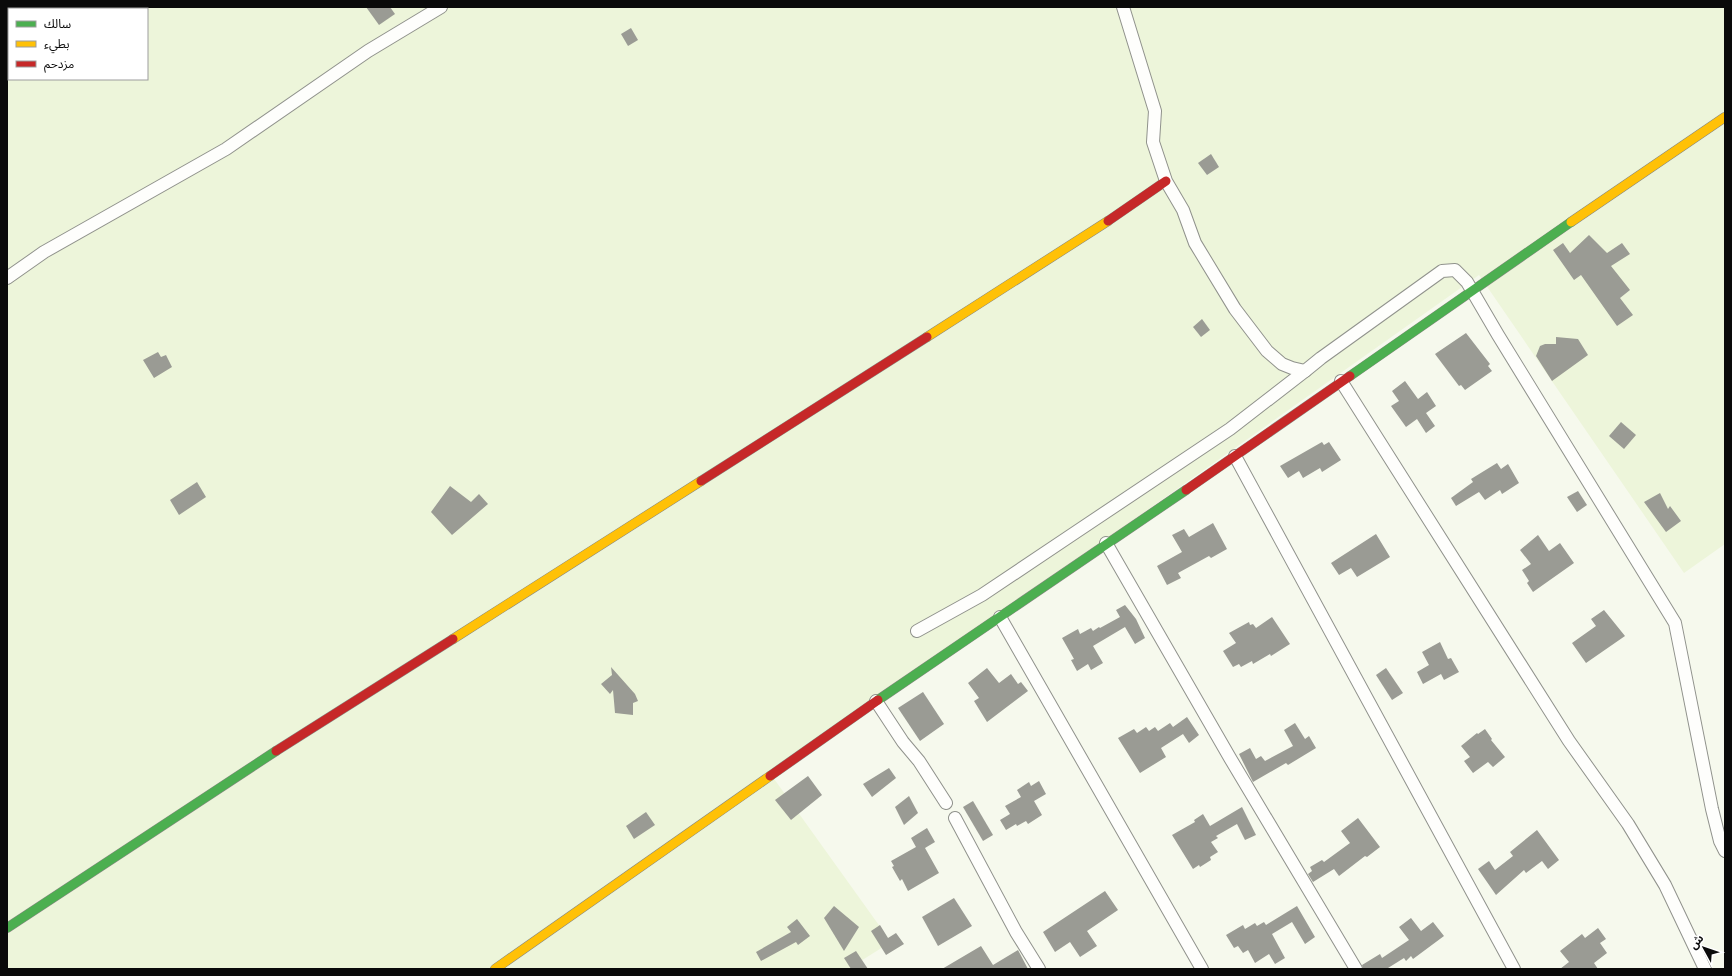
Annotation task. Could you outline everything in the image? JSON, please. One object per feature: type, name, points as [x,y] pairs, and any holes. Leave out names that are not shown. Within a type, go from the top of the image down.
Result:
[{"type":"street","points":[[7,278],[44,252],[226,148],[368,51],[441,7]]},
{"type":"street","points":[[1123,7],[1155,111],[1153,142],[1166,181],[1182,210],[1195,243],[1235,309],[1267,351],[1282,364],[1305,371]]},
{"type":"street","points":[[496,969],[876,701],[1235,456],[1471,291],[1725,117]]},
{"type":"street","points":[[7,928],[273,752],[1080,239],[1166,181]]},
{"type":"street","points":[[918,631],[982,595],[1088,525],[1230,429],[1305,371],[1442,271],[1454,270],[1467,282],[1471,291],[1675,622],[1712,809],[1720,841],[1725,851]]},
{"type":"street","points":[[1341,381],[1569,741],[1628,824],[1665,885],[1705,969]]},
{"type":"street","points":[[1235,456],[1514,969]]},
{"type":"street","points":[[1106,543],[1230,758],[1356,969]]},
{"type":"street","points":[[1000,617],[1202,969]]},
{"type":"street","points":[[876,701],[903,742],[919,760],[946,803]]},
{"type":"street","points":[[954,818],[1016,932],[1039,969]]},
{"type":"green space","points":[[7,7],[1725,7],[1725,544],[1684,573],[1479,275],[772,776],[891,942],[848,969],[7,969]]},
{"type":"building","points":[[366,7],[390,7],[395,14],[379,25]]},
{"type":"building","points":[[631,28],[638,40],[628,46],[621,34]]},
{"type":"building","points":[[1211,154],[1219,167],[1207,175],[1198,163]]},
{"type":"building","points":[[1589,235],[1607,253],[1622,243],[1630,254],[1611,266],[1630,290],[1620,298],[1633,315],[1617,326],[1581,275],[1574,280],[1553,250],[1563,243],[1570,253]]},
{"type":"building","points":[[1202,319],[1210,330],[1201,337],[1193,327]]},
{"type":"building","points":[[1466,333],[1490,364],[1488,366],[1492,371],[1465,390],[1461,385],[1459,386],[1435,354]]},
{"type":"building","points":[[1556,337],[1578,339],[1588,355],[1552,381],[1536,356],[1540,346],[1545,344],[1556,344]]},
{"type":"building","points":[[158,352],[161,357],[166,355],[172,367],[154,378],[143,360]]},
{"type":"building","points":[[1405,381],[1418,399],[1427,392],[1436,406],[1426,413],[1435,426],[1426,433],[1417,419],[1406,427],[1391,406],[1399,401],[1392,391]]},
{"type":"building","points":[[1621,422],[1636,435],[1624,449],[1609,436]]},
{"type":"building","points":[[1322,442],[1324,445],[1329,442],[1341,460],[1322,472],[1320,468],[1303,478],[1299,471],[1288,478],[1280,466]]},
{"type":"building","points":[[1497,463],[1501,469],[1508,464],[1519,483],[1502,494],[1500,490],[1485,500],[1479,492],[1456,506],[1451,498],[1473,482],[1471,479]]},
{"type":"building","points":[[197,482],[206,497],[179,515],[170,500]]},
{"type":"building","points":[[450,486],[471,502],[479,494],[488,504],[452,535],[431,512]]},
{"type":"building","points":[[1578,491],[1587,505],[1577,512],[1567,497]]},
{"type":"building","points":[[1660,493],[1668,509],[1670,506],[1681,521],[1666,532],[1644,502]]},
{"type":"building","points":[[1213,523],[1227,549],[1211,558],[1209,556],[1178,573],[1181,578],[1167,585],[1157,566],[1182,552],[1172,535],[1184,529],[1189,537]]},
{"type":"building","points":[[1376,534],[1390,557],[1357,577],[1351,568],[1339,575],[1331,563]]},
{"type":"building","points":[[1538,535],[1549,551],[1560,543],[1574,563],[1533,592],[1527,583],[1529,581],[1522,570],[1531,564],[1520,550]]},
{"type":"building","points":[[1125,605],[1136,619],[1145,638],[1135,644],[1125,627],[1093,646],[1103,663],[1091,670],[1088,664],[1077,671],[1071,660],[1074,659],[1062,638],[1078,629],[1080,634],[1091,628],[1093,631],[1099,627],[1100,628],[1120,617],[1116,610]]},
{"type":"building","points":[[1604,610],[1625,636],[1586,663],[1572,643],[1596,626],[1591,619]]},
{"type":"building","points":[[1272,617],[1290,644],[1271,656],[1270,654],[1253,664],[1252,661],[1241,667],[1239,664],[1233,667],[1223,651],[1236,643],[1229,633],[1249,622],[1250,625],[1253,624],[1256,628]]},
{"type":"building","points":[[1440,642],[1448,659],[1451,658],[1459,672],[1444,680],[1441,674],[1423,684],[1417,672],[1429,665],[1422,652]]},
{"type":"building","points":[[611,667],[635,694],[638,701],[633,703],[633,715],[615,713],[613,690],[610,694],[601,684],[612,675]]},
{"type":"building","points":[[987,668],[999,683],[1011,674],[1018,684],[1021,682],[1028,691],[987,722],[974,701],[979,698],[968,683]]},
{"type":"building","points":[[1386,668],[1403,693],[1392,700],[1376,675]]},
{"type":"building","points":[[923,692],[944,724],[920,741],[898,708]]},
{"type":"building","points":[[1187,717],[1199,735],[1189,743],[1183,734],[1161,748],[1166,757],[1140,773],[1118,738],[1134,729],[1137,733],[1146,727],[1149,731],[1155,727],[1158,731],[1170,723],[1173,727]]},
{"type":"building","points":[[1295,723],[1305,739],[1309,736],[1316,748],[1288,765],[1286,763],[1253,782],[1239,754],[1250,748],[1256,759],[1261,756],[1265,761],[1293,746],[1284,730]]},
{"type":"building","points":[[1485,729],[1492,739],[1491,740],[1505,757],[1493,767],[1488,762],[1473,773],[1464,761],[1470,757],[1461,746],[1477,733],[1478,734]]},
{"type":"building","points":[[889,768],[896,778],[872,797],[863,784]]},
{"type":"building","points":[[808,776],[822,795],[791,820],[775,800]]},
{"type":"building","points":[[1039,781],[1046,794],[1034,801],[1042,815],[1028,824],[1026,821],[1017,826],[1016,824],[1006,830],[1000,820],[1010,814],[1005,806],[1021,797],[1017,790],[1029,782],[1031,786]]},
{"type":"building","points":[[909,796],[918,813],[904,825],[895,807]]},
{"type":"building","points":[[973,801],[993,835],[983,841],[963,807]]},
{"type":"building","points":[[1242,807],[1256,835],[1245,840],[1237,824],[1216,836],[1218,838],[1211,842],[1218,852],[1210,857],[1211,860],[1200,867],[1199,865],[1193,869],[1172,835],[1195,822],[1194,820],[1203,814],[1210,826]]},
{"type":"building","points":[[646,812],[655,825],[634,839],[626,826]]},
{"type":"building","points":[[1358,818],[1380,847],[1367,857],[1365,856],[1339,876],[1334,869],[1313,882],[1308,874],[1312,871],[1310,867],[1322,860],[1324,862],[1350,843],[1341,831]]},
{"type":"building","points":[[927,828],[935,842],[925,848],[939,873],[908,891],[902,879],[900,881],[892,867],[894,866],[891,861],[916,847],[911,838]]},
{"type":"building","points":[[1537,830],[1559,860],[1548,869],[1542,861],[1526,873],[1524,870],[1496,895],[1478,869],[1489,861],[1495,870],[1513,856],[1510,852]]},
{"type":"building","points":[[1105,891],[1118,910],[1087,931],[1097,946],[1080,957],[1070,942],[1055,952],[1043,932]]},
{"type":"building","points":[[954,898],[972,926],[938,946],[922,917]]},
{"type":"building","points":[[834,906],[859,927],[844,951],[824,918]]},
{"type":"building","points":[[1297,906],[1315,937],[1305,944],[1292,922],[1272,934],[1285,958],[1275,964],[1269,954],[1255,963],[1248,950],[1243,953],[1238,946],[1234,948],[1226,935],[1243,925],[1245,929],[1255,923],[1257,926],[1264,922],[1266,925]]},
{"type":"building","points":[[1411,918],[1421,931],[1433,922],[1444,936],[1413,959],[1411,956],[1406,961],[1404,958],[1388,968],[1389,969],[1363,969],[1362,965],[1380,954],[1382,958],[1409,940],[1399,927]]},
{"type":"building","points":[[797,919],[810,936],[798,945],[796,942],[761,961],[756,952],[791,932],[787,927]]},
{"type":"building","points":[[880,925],[888,938],[896,933],[904,944],[886,955],[871,931]]},
{"type":"building","points":[[1598,928],[1606,939],[1600,943],[1607,953],[1594,963],[1598,969],[1560,969],[1569,962],[1560,951],[1582,934],[1585,938]]},
{"type":"building","points":[[981,946],[993,965],[1018,950],[1028,969],[942,969]]},
{"type":"building","points":[[856,951],[868,969],[851,969],[844,958]]},
{"type":"traffic: fast","points":[[1350,376],[1571,222]]},
{"type":"traffic: fast","points":[[878,700],[1186,490]]},
{"type":"traffic: fast","points":[[7,928],[276,751]]},
{"type":"traffic: slow","points":[[1571,222],[1725,117]]},
{"type":"traffic: slow","points":[[927,337],[1108,221]]},
{"type":"traffic: slow","points":[[453,639],[701,481]]},
{"type":"traffic: slow","points":[[495,969],[770,776]]},
{"type":"traffic: jam","points":[[1108,221],[1166,181]]},
{"type":"traffic: jam","points":[[701,481],[927,337]]},
{"type":"traffic: jam","points":[[1186,490],[1350,376]]},
{"type":"traffic: jam","points":[[276,751],[453,639]]},
{"type":"traffic: jam","points":[[770,776],[878,700]]}]
